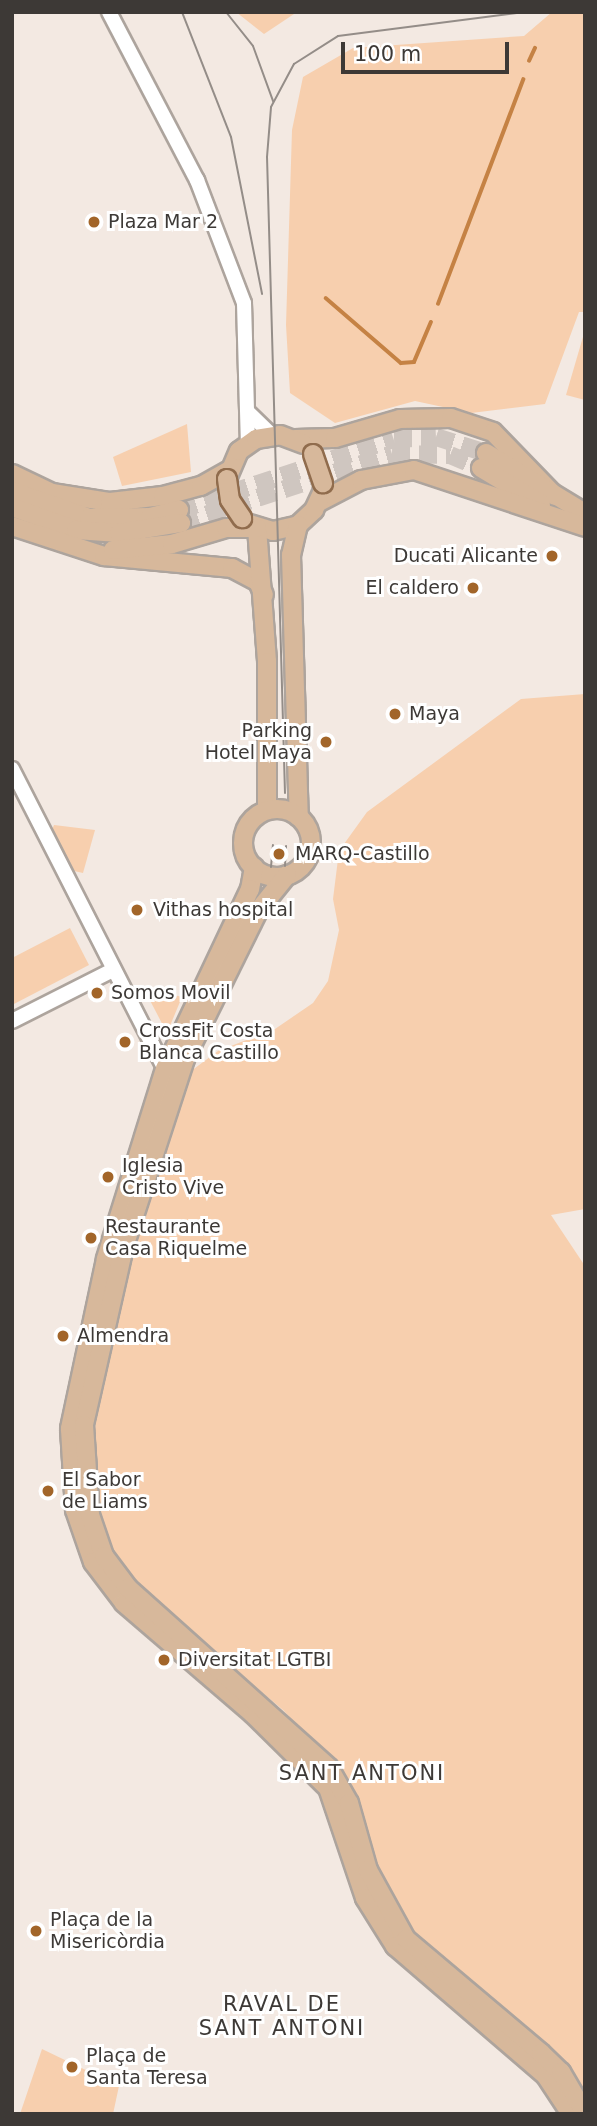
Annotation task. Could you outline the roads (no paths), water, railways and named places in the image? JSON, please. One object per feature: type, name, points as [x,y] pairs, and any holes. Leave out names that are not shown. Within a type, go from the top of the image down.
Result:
[{"type":"main road","points":[[267,810],[264,596],[250,523],[230,500],[228,475],[248,443],[272,435],[295,439],[335,438],[400,419],[451,418],[493,432],[581,521]]},
{"type":"main road","points":[[295,439],[313,454],[323,483],[318,502]]},
{"type":"main road","points":[[555,496],[483,460],[581,521]]},
{"type":"main road","points":[[581,521],[414,470],[361,480],[318,502],[298,525],[291,555],[299,817],[310,837],[309,853],[300,867],[287,875],[263,902],[185,1059],[124,1247],[84,1425],[86,1498],[92,1544],[128,1588],[329,1768],[349,1803],[377,1891],[406,1939],[541,2053],[572,2088],[585,2113]]},
{"type":"main road","points":[[12,474],[52,493],[110,502],[163,496],[228,475]]},
{"type":"main road","points":[[12,491],[89,518],[180,516],[119,533],[76,530],[12,507]]},
{"type":"main road","points":[[71,547],[144,549],[250,523],[282,530],[298,525]]},
{"type":"main road","points":[[12,526],[71,547],[147,563],[232,568],[258,582],[264,596]]},
{"type":"main road","points":[[287,875],[269,876],[254,867],[245,855],[244,834],[252,819],[267,810],[289,811],[299,817]]},
{"type":"main road","points":[[254,867],[250,889],[165,1069],[106,1259],[70,1429],[71,1487],[102,1577],[124,1603],[320,1776],[337,1808],[365,1898],[395,1947],[546,2076],[570,2114]]},
{"type":"street","points":[[109,12],[208,206],[244,303],[248,443]]},
{"type":"street","points":[[248,412],[272,435]]},
{"type":"street","points":[[12,769],[75,887],[83,913],[165,1069]]},
{"type":"street","points":[[12,1021],[113,970]]},
{"type":"waterway","points":[[529,61],[535,48]]},
{"type":"waterway","points":[[438,304],[523,80]]},
{"type":"waterway","points":[[326,298],[401,363],[414,362],[431,322]]},
{"type":"tunnel","points":[[179,510],[394,439],[436,437],[486,453]]},
{"type":"tunnel","points":[[181,523],[392,454],[450,455],[481,468]]},
{"type":"tram line","points":[[182,12],[231,137],[262,294]]},
{"type":"tram line","points":[[226,12],[253,46],[273,101]]},
{"type":"tram line","points":[[285,793],[267,157],[271,107],[294,64],[338,36],[526,12]]},
{"type":"tram line","points":[[271,867],[273,845]]},
{"type":"tram line","points":[[285,866],[286,846]]},
{"type":"place","name":"Plaza Mar 2","points":[[94,222]]},
{"type":"place","name":"Ducati Alicante","points":[[552,556]]},
{"type":"place","name":"El caldero","points":[[473,588]]},
{"type":"place","name":"Maya","points":[[395,714]]},
{"type":"place","name":"Parking Hotel Maya","points":[[326,742]]},
{"type":"place","name":"MARQ-Castillo","points":[[279,854]]},
{"type":"place","name":"Vithas hospital","points":[[137,910]]},
{"type":"place","name":"Somos Movil","points":[[97,993]]},
{"type":"place","name":"CrossFit Costa Blanca Castillo","points":[[125,1042]]},
{"type":"place","name":"Iglesia Cristo Vive","points":[[108,1177]]},
{"type":"place","name":"Restaurante Casa Riquelme","points":[[91,1238]]},
{"type":"place","name":"Almendra","points":[[63,1336]]},
{"type":"place","name":"El Sabor de Liams","points":[[48,1491]]},
{"type":"place","name":"Diversitat LGTBI","points":[[164,1660]]},
{"type":"place","name":"Plaça de la Misericòrdia","points":[[36,1931]]},
{"type":"place","name":"Plaça de Santa Teresa","points":[[72,2067]]},
{"type":"district","name":"SANT ANTONI","points":[[362,1773]]},
{"type":"district","name":"RAVAL DE SANT ANTONI","points":[[282,2016]]}]
